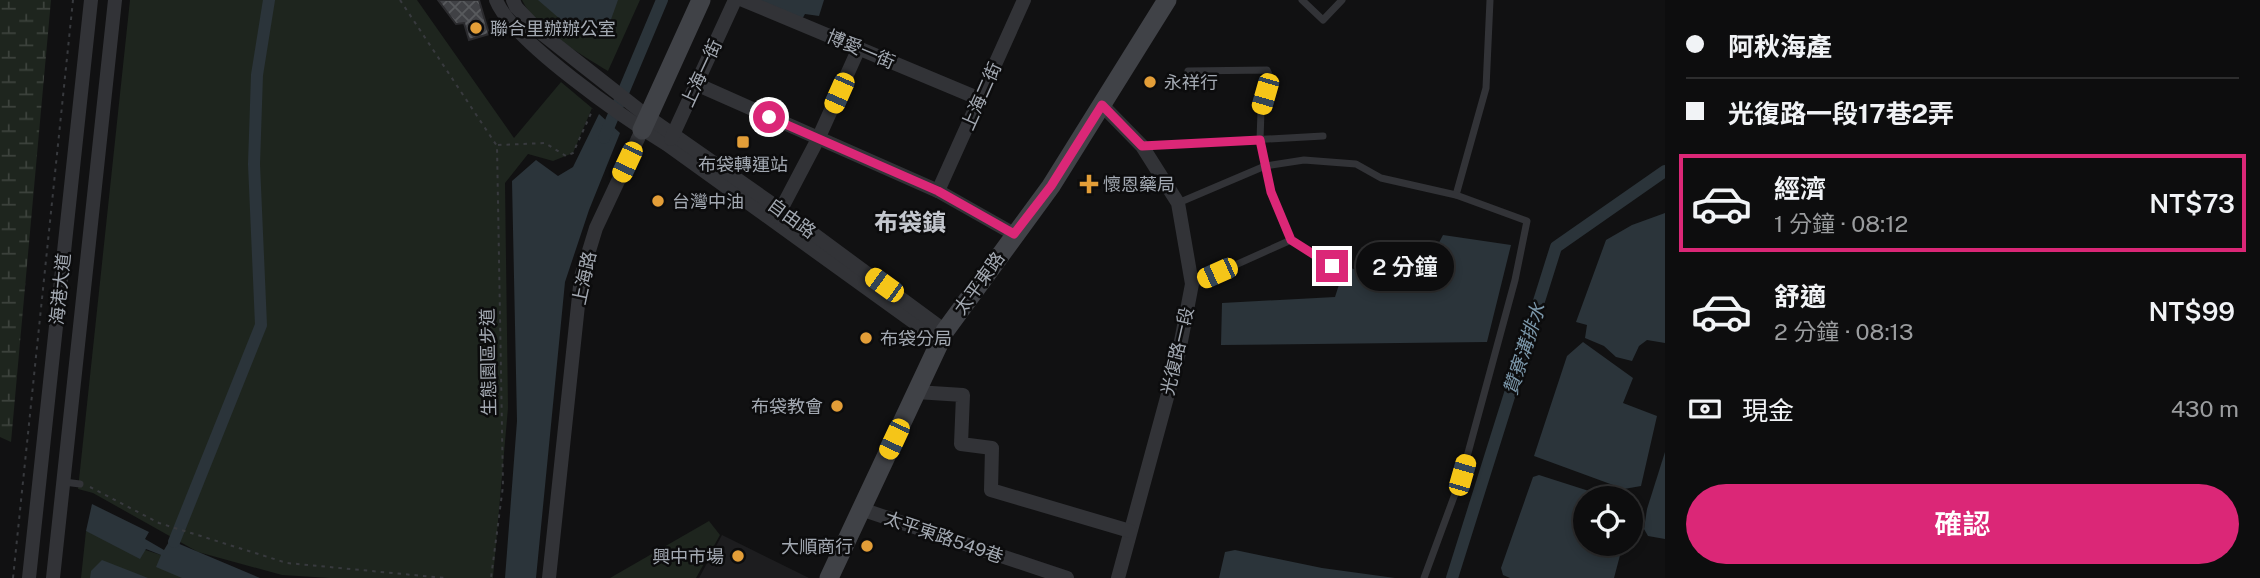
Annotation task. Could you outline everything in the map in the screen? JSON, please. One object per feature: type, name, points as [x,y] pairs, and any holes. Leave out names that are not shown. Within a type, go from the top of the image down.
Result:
[{"type":"main road","name":"上海路","points":[[639,119],[701,0]]},
{"type":"main road","name":"太平東路","points":[[829,578],[943,336],[1051,186],[1167,0]]},
{"type":"street","name":"海港大道","points":[[29,578],[91,0]]},
{"type":"street","name":"海港大道","points":[[53,578],[115,0]]},
{"type":"street","points":[[496,0],[499,10],[536,49],[602,90]]},
{"type":"street","points":[[513,0],[516,7],[540,32],[602,90]]},
{"type":"street","name":"上海一街","points":[[671,139],[735,0]]},
{"type":"street","name":"博愛一街","points":[[743,0],[980,99]]},
{"type":"street","name":"上海二街","points":[[938,191],[1024,0]]},
{"type":"street","points":[[778,215],[818,139],[859,48]]},
{"type":"street","points":[[694,89],[938,191],[1014,234]]},
{"type":"street","name":"自由路","points":[[602,90],[943,336]]},
{"type":"street","name":"光復路一段","points":[[1102,105],[1142,146],[1178,203],[1192,284],[1178,357],[1118,578]]},
{"type":"street","name":"上海路","points":[[549,578],[581,277],[596,228],[639,119]]},
{"type":"street","points":[[916,392],[963,396],[961,444],[992,448],[991,490],[1130,531]]},
{"type":"street","name":"太平東路549巷","points":[[861,509],[1067,578]]},
{"type":"lane","points":[[1302,0],[1323,20],[1342,0]]},
{"type":"lane","points":[[1456,195],[1486,88],[1490,0]]},
{"type":"lane","points":[[1188,71],[1267,70],[1270,77],[1261,111],[1260,140],[1271,192],[1291,240],[1332,266]]},
{"type":"lane","points":[[1142,146],[1323,136]]},
{"type":"lane","points":[[1178,203],[1265,166],[1304,159],[1356,164],[1381,178],[1456,195],[1527,221],[1516,280],[1462,475],[1424,578]]},
{"type":"lane","points":[[1192,284],[1291,240]]},
{"type":"lane","points":[[63,482],[80,484]]},
{"type":"path","points":[[13,578],[73,0]]},
{"type":"path","points":[[400,0],[496,146],[545,143],[566,156],[573,153],[602,90]]},
{"type":"path","name":"生態園區步道","points":[[491,578],[503,486],[496,146]]},
{"type":"path","points":[[80,484],[100,491],[159,523],[287,564],[444,578]]},
{"type":"shaded area","points":[[538,0],[618,0],[609,25],[575,32]]},
{"type":"shaded area","points":[[755,0],[824,0],[819,16],[805,14],[801,21]]},
{"type":"shaded area","points":[[599,114],[620,133],[589,210],[565,282],[536,578],[505,578],[517,421],[512,181],[536,160],[558,176],[573,167]]},
{"type":"shaded area","points":[[1665,213],[1665,343],[1647,340],[1639,346],[1632,361],[1616,357],[1604,346],[1585,338],[1587,325],[1576,322],[1606,240],[1632,225]]},
{"type":"shaded area","points":[[1443,235],[1511,245],[1487,342],[1221,345],[1222,303],[1335,297],[1345,266],[1414,290]]},
{"type":"shaded area","points":[[1583,342],[1633,378],[1623,403],[1657,416],[1641,486],[1616,486],[1534,456],[1567,356]]},
{"type":"shaded area","points":[[1665,452],[1665,539],[1648,536],[1644,529],[1647,509]]},
{"type":"shaded area","points":[[1539,475],[1573,486],[1573,556],[1620,556],[1614,578],[1510,578],[1503,575],[1501,568],[1533,477]]},
{"type":"shaded area","points":[[92,504],[149,532],[145,539],[164,550],[170,540],[260,578],[182,578],[156,567],[161,555],[146,549],[140,559],[86,531]]},
{"type":"shaded area","name":"興中市場","points":[[722,535],[809,578],[699,578]]},
{"type":"shaded area","points":[[1235,550],[1322,568],[1395,578],[1219,578],[1225,552]]},
{"type":"shaded area","points":[[102,560],[148,578],[90,578],[91,571]]},
{"type":"green space","points":[[0,0],[51,0],[11,442],[0,437]]},
{"type":"green space","points":[[130,0],[417,0],[514,138],[561,82],[592,108],[573,153],[553,161],[528,154],[505,183],[508,408],[493,578],[330,578],[282,575],[198,552],[93,493],[78,489]]},
{"type":"green space","points":[[522,0],[640,0],[608,71],[549,31]]},
{"type":"green space","points":[[709,521],[720,535],[696,578],[610,578]]},
{"type":"green space","points":[[86,531],[233,578],[81,578]]},
{"type":"building","points":[[438,0],[479,0],[489,34],[469,40],[464,23],[456,24]]},
{"type":"waterway","points":[[174,542],[261,325],[254,164],[257,75],[269,0]]},
{"type":"waterway","points":[[604,138],[662,0]]},
{"type":"waterway","name":"贊寮溝排水","points":[[1452,578],[1556,247],[1665,171]]},
{"type":"place","name":"聯合里辦辦公室","points":[[476,28]]},
{"type":"place","name":"永祥行","points":[[1150,82]]},
{"type":"place","name":"布袋轉運站","points":[[743,142]]},
{"type":"place","name":"懷恩藥局","points":[[1089,184]]},
{"type":"place","name":"台灣中油","points":[[658,201]]},
{"type":"place","name":"布袋分局","points":[[866,338]]},
{"type":"place","name":"布袋教會","points":[[837,406]]},
{"type":"place","name":"大順商行","points":[[867,546]]},
{"type":"place","name":"興中市場","points":[[738,556]]},
{"type":"district","name":"布袋鎮","points":[[910,222]]},
{"type":"route","points":[[769,117],[938,191],[1014,234],[1051,186],[1102,105],[1142,146],[1260,140],[1271,192],[1291,240],[1332,266]]}]
